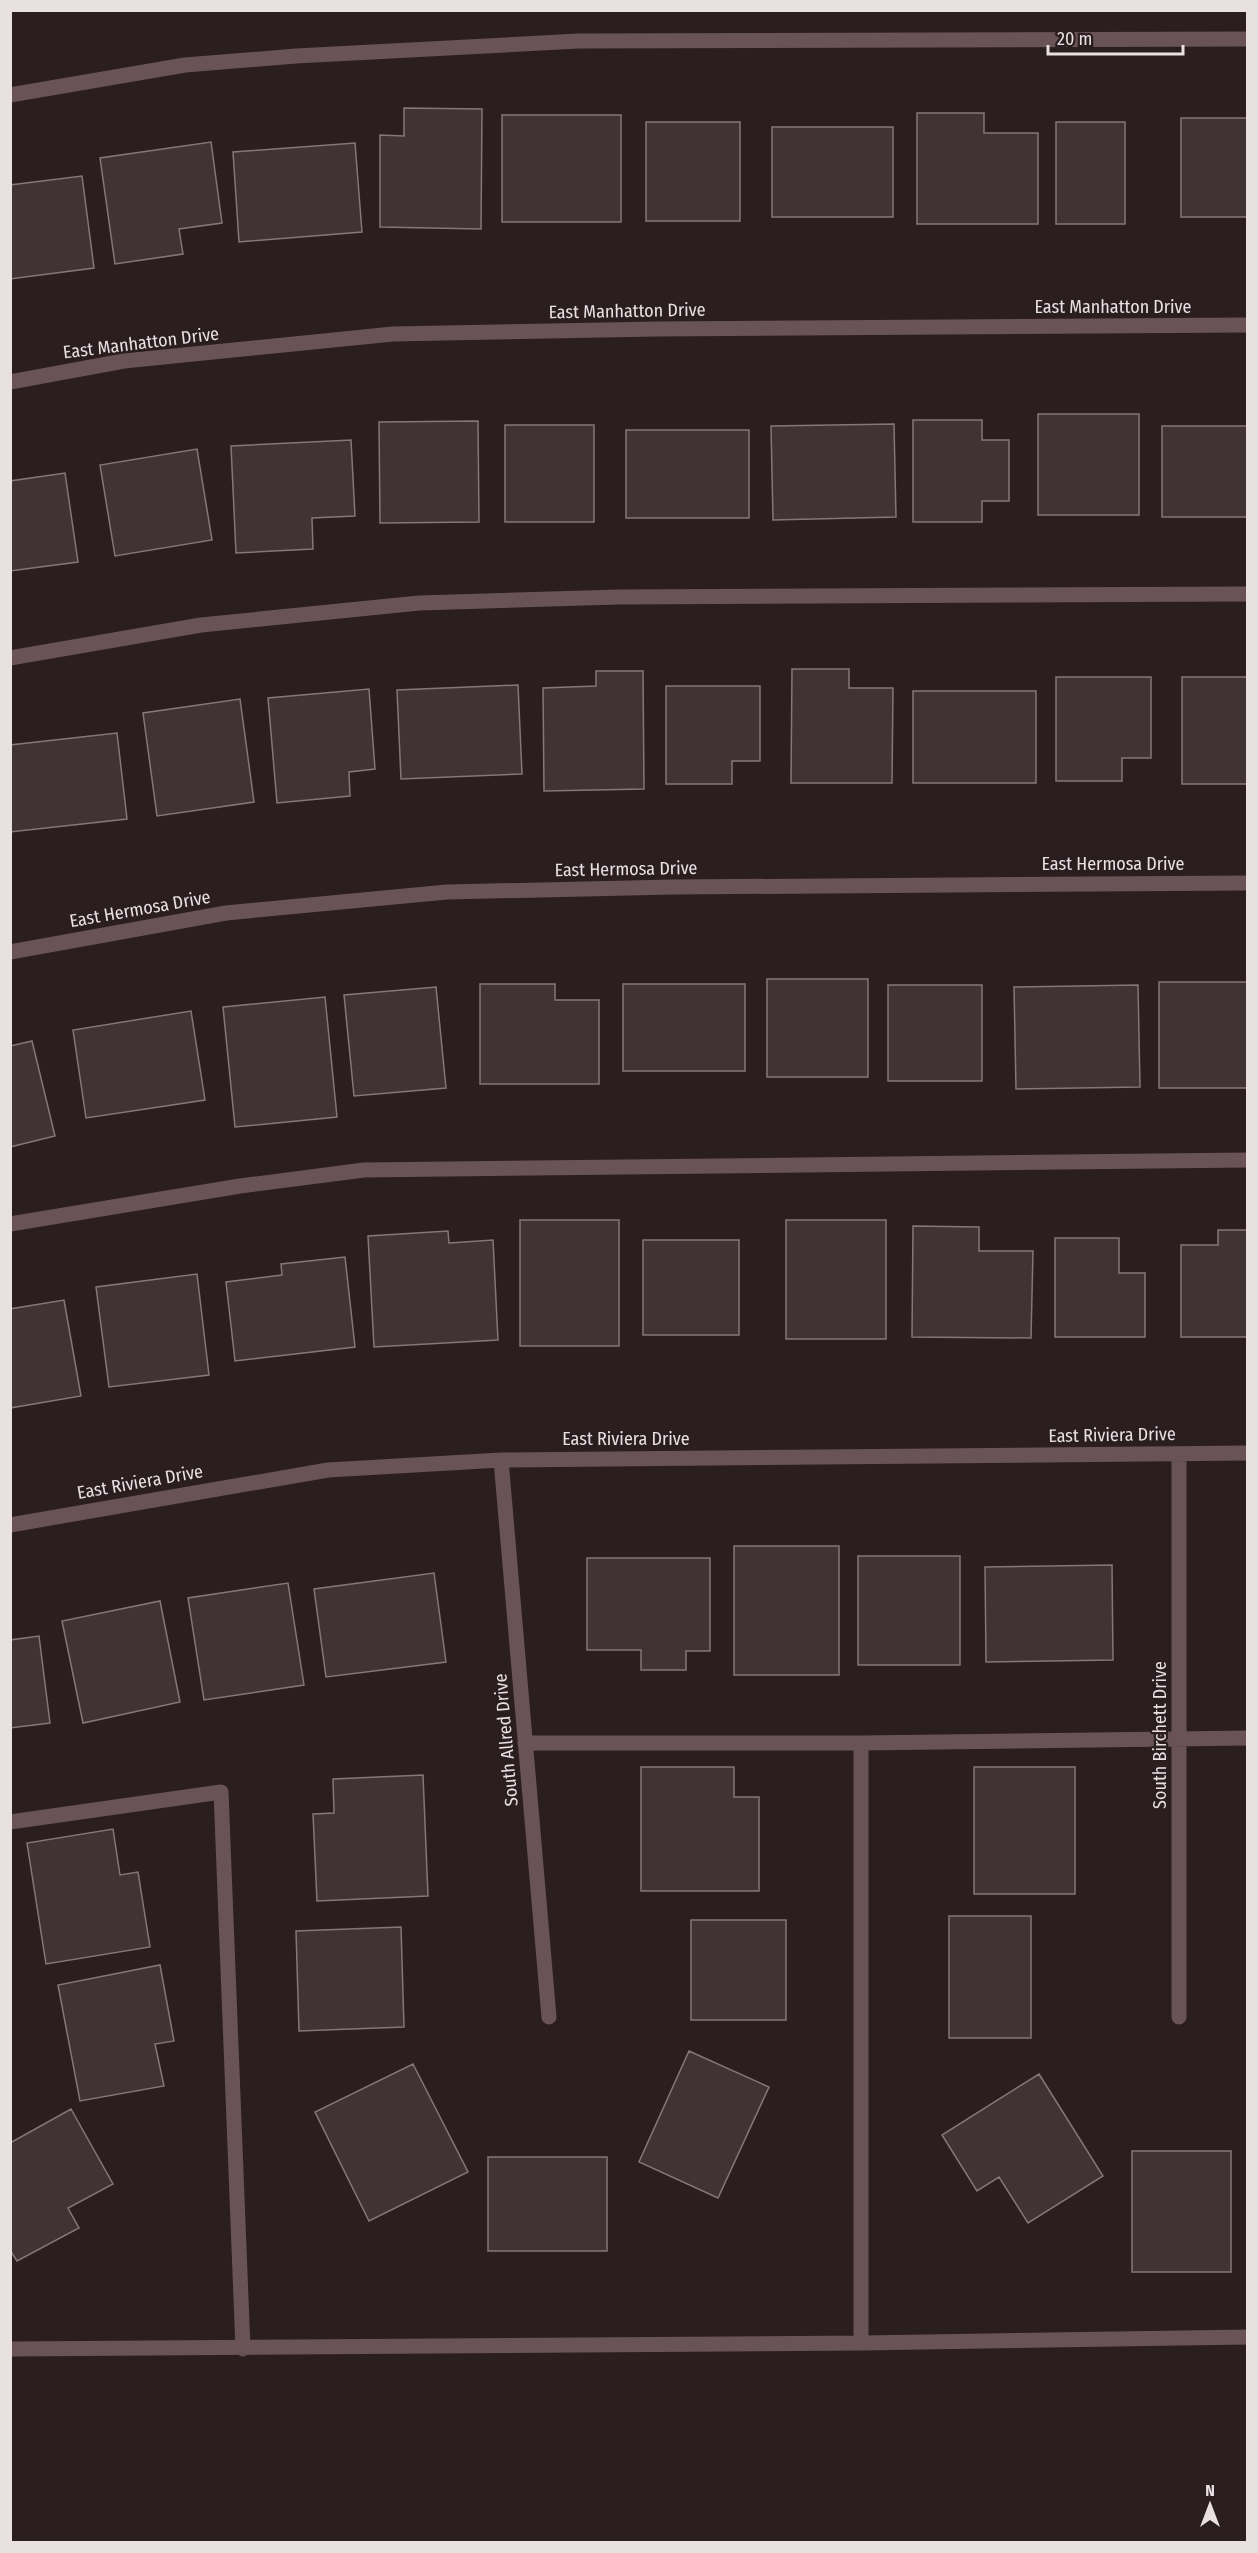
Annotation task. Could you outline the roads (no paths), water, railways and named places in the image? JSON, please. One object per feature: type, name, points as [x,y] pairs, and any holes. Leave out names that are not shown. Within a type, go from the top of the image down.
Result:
[{"type":"street","points":[[10,95],[185,65],[296,56],[579,40],[1248,39]]},
{"type":"street","name":"East Manhatton Drive","points":[[10,382],[124,361],[393,334],[669,329],[1248,325]]},
{"type":"street","points":[[10,658],[201,625],[419,603],[630,597],[1248,594]]},
{"type":"street","name":"East Hermosa Drive","points":[[10,952],[226,913],[447,892],[673,887],[1248,883]]},
{"type":"street","points":[[10,1224],[240,1186],[364,1170],[1248,1160]]},
{"type":"street","name":"East Riviera Drive","points":[[10,1525],[328,1470],[501,1460],[1248,1453]]},
{"type":"street","name":"South Birchett Drive","points":[[1179,1454],[1179,2017]]},
{"type":"street","name":"South Allred Drive","points":[[501,1460],[549,2017]]},
{"type":"street","points":[[525,1743],[861,1743],[1248,1738]]},
{"type":"street","points":[[861,1743],[861,2343]]},
{"type":"street","points":[[10,1822],[221,1792],[243,2349]]},
{"type":"street","points":[[10,2349],[243,2349],[1248,2337]]}]
